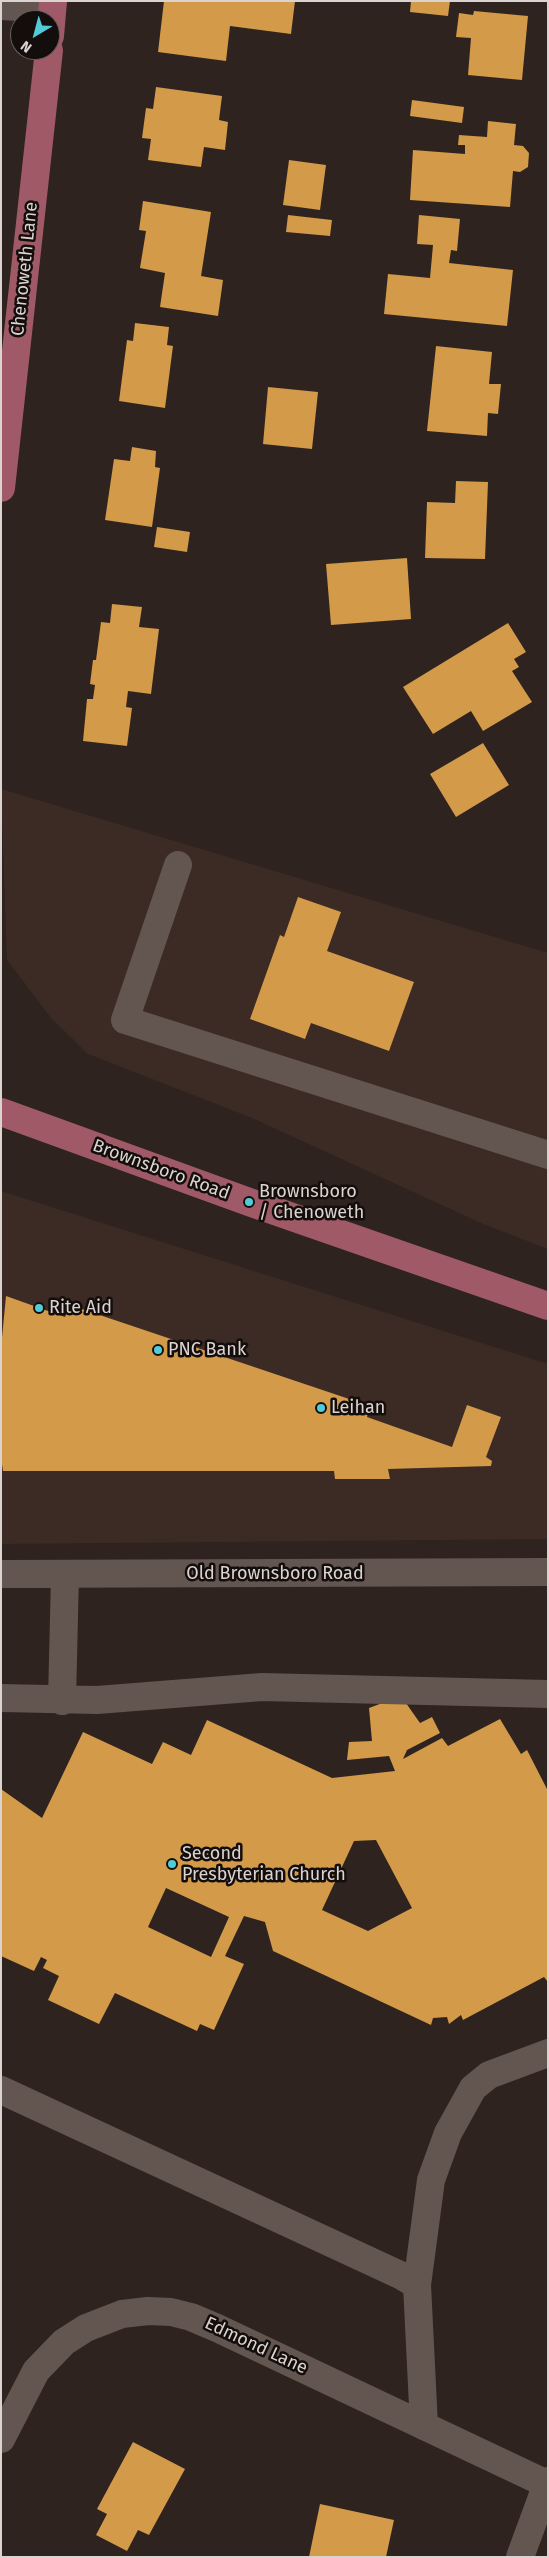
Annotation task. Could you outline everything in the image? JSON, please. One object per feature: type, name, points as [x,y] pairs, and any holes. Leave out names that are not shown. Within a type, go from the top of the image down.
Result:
[{"type":"main road","name":"Chenoweth Lane","points":[[1,488],[48,60]]},
{"type":"main road","name":"Brownsboro Road","points":[[1,1112],[258,1205],[548,1306]]},
{"type":"street","points":[[1,6],[53,5]]},
{"type":"street","points":[[178,865],[124,1020],[548,1154]]},
{"type":"street","name":"Old Brownsboro Road","points":[[1,1574],[548,1572]]},
{"type":"street","points":[[62,1701],[64,1574]]},
{"type":"street","points":[[1,1698],[62,1701],[97,1700],[262,1687],[548,1694]]},
{"type":"street","points":[[424,2426],[408,2280],[431,2180],[448,2134],[473,2088],[489,2075],[548,2053]]},
{"type":"street","points":[[1,2090],[408,2280]]},
{"type":"street","name":"Edmond Lane","points":[[1,2439],[36,2372],[64,2342],[86,2328],[122,2314],[148,2311],[170,2312],[191,2317],[218,2328],[547,2482]]},
{"type":"street","points":[[520,2557],[547,2482]]},
{"type":"shaded area","points":[[1,789],[548,953],[548,1249],[483,1224],[252,1118],[88,1054],[51,1018],[7,960]]},
{"type":"shaded area","points":[[1,1191],[548,1364],[548,1539],[1,1544]]},
{"type":"building","points":[[164,1],[295,1],[291,34],[230,26],[226,61],[158,52]]},
{"type":"building","points":[[411,1],[450,1],[448,16],[410,12]]},
{"type":"building","points":[[474,11],[528,16],[522,80],[468,75],[471,38],[456,37],[459,13],[473,15]]},
{"type":"building","points":[[156,87],[222,96],[219,120],[228,122],[225,150],[204,147],[201,167],[148,160],[151,139],[142,138],[146,108],[153,109]]},
{"type":"building","points":[[412,100],[464,107],[462,123],[410,116]]},
{"type":"building","points":[[488,121],[516,124],[514,145],[523,146],[529,153],[528,167],[520,172],[513,171],[510,207],[410,200],[413,150],[465,154],[465,145],[458,145],[459,135],[487,137]]},
{"type":"building","points":[[289,160],[326,165],[320,210],[283,205]]},
{"type":"building","points":[[143,201],[211,212],[201,276],[223,280],[218,316],[160,307],[165,273],[140,268],[146,231],[139,230]]},
{"type":"building","points":[[288,215],[332,220],[330,236],[286,232]]},
{"type":"building","points":[[419,215],[460,219],[457,251],[451,250],[449,263],[513,270],[507,326],[384,314],[388,274],[430,278],[433,245],[417,244]]},
{"type":"building","points":[[135,323],[169,327],[167,345],[173,346],[165,408],[119,401],[127,340],[133,341]]},
{"type":"building","points":[[436,346],[492,352],[489,384],[501,384],[498,414],[488,413],[487,436],[427,431]]},
{"type":"building","points":[[268,387],[318,392],[312,449],[263,444]]},
{"type":"building","points":[[132,447],[156,451],[155,467],[160,468],[152,527],[105,520],[114,459],[130,461]]},
{"type":"building","points":[[456,481],[488,482],[485,559],[425,558],[427,502],[455,503]]},
{"type":"building","points":[[157,527],[190,532],[187,552],[154,547]]},
{"type":"building","points":[[407,558],[411,619],[331,625],[326,564]]},
{"type":"building","points":[[112,604],[142,607],[139,627],[159,629],[151,694],[128,691],[126,707],[132,708],[127,746],[83,741],[87,699],[93,699],[95,685],[90,684],[93,660],[96,660],[101,622],[110,623]]},
{"type":"building","points":[[508,623],[526,652],[514,659],[519,667],[512,671],[532,702],[483,731],[471,711],[433,734],[403,687]]},
{"type":"building","points":[[483,743],[509,785],[456,817],[430,774]]},
{"type":"building","points":[[298,897],[341,912],[327,951],[414,982],[389,1051],[311,1023],[305,1039],[250,1019],[280,935],[284,937]]},
{"type":"building","points":[[6,1296],[65,1317],[70,1305],[370,1406],[367,1417],[452,1447],[467,1405],[501,1417],[486,1457],[492,1461],[491,1466],[388,1469],[390,1479],[335,1479],[334,1471],[3,1471],[1,1457],[1,1348]]},
{"type":"building","name":"Second Presbyterian Church","points":[[401,1696],[420,1723],[432,1717],[440,1733],[407,1750],[403,1759],[442,1738],[448,1746],[500,1719],[521,1754],[527,1750],[548,1791],[548,1982],[544,1977],[463,2020],[461,2015],[449,2024],[447,2017],[433,2018],[431,2025],[273,1951],[265,1922],[244,1916],[225,1956],[244,1964],[214,2030],[200,2024],[197,2031],[115,1993],[99,2024],[48,2000],[59,1976],[43,1968],[47,1960],[41,1957],[34,1971],[1,1956],[1,1789],[42,1818],[83,1732],[152,1764],[163,1742],[191,1755],[207,1720],[332,1778],[395,1771],[389,1756],[347,1760],[349,1742],[372,1741],[369,1708]],"holes":[[[376,1840],[412,1908],[368,1931],[322,1910],[354,1841]],[[166,1888],[229,1917],[211,1957],[148,1927]]]},
{"type":"building","points":[[133,2442],[185,2469],[149,2535],[138,2530],[127,2551],[96,2535],[107,2514],[97,2509]]},
{"type":"building","points":[[320,2504],[394,2520],[386,2557],[309,2557]]},
{"type":"place","name":"Brownsboro / Chenoweth","points":[[249,1202]]},
{"type":"place","name":"Rite Aid","points":[[39,1308]]},
{"type":"place","name":"PNC Bank","points":[[158,1350]]},
{"type":"place","name":"Leihan","points":[[321,1408]]},
{"type":"place","name":"Second Presbyterian Church","points":[[172,1864]]}]
